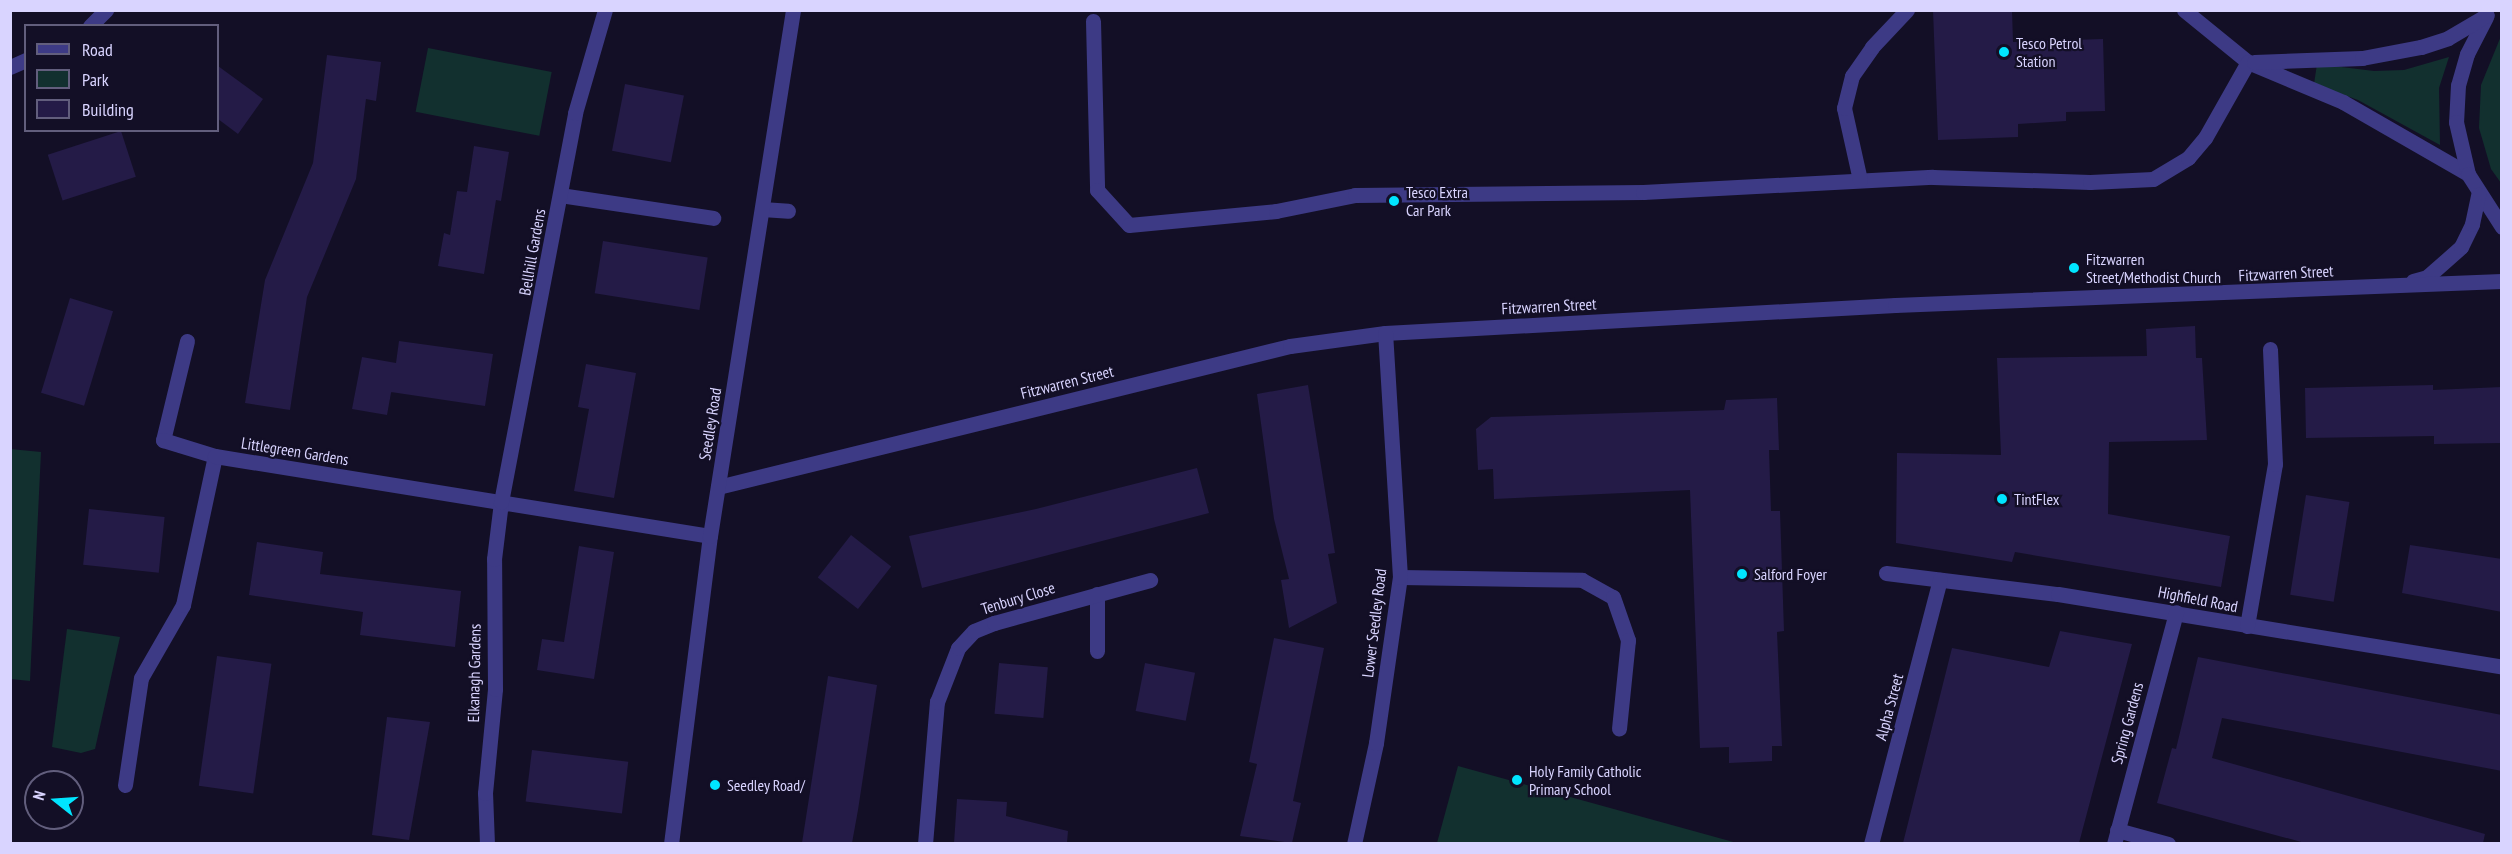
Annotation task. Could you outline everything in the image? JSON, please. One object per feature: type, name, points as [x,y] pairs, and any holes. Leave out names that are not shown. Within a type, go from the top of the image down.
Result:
[{"type":"street","points":[[92,24],[106,10]]},
{"type":"street","name":"Bellhill Gardens","points":[[501,502],[575,113],[605,10]]},
{"type":"street","name":"Seedley Road","points":[[671,843],[710,536],[793,10]]},
{"type":"street","points":[[1860,180],[1844,108],[1852,76],[1872,47],[1907,10]]},
{"type":"street","points":[[2184,10],[2248,62],[2343,102],[2468,174]]},
{"type":"street","points":[[2248,62],[2362,58],[2421,47],[2448,38],[2490,13]]},
{"type":"street","points":[[2490,13],[2467,54],[2458,85],[2456,122],[2468,174],[2478,195],[2502,227]]},
{"type":"street","points":[[1093,21],[1097,190],[1129,225],[1276,211],[1355,195],[1643,192],[1934,177],[2090,182],[2153,179],[2188,159],[2205,138],[2248,62]]},
{"type":"street","points":[[10,67],[24,61]]},
{"type":"street","points":[[560,195],[713,218]]},
{"type":"street","name":"Fitzwarren Street","points":[[2399,285],[2427,277],[2448,262],[2472,224],[2478,195]]},
{"type":"street","points":[[762,209],[788,210]]},
{"type":"street","name":"Fitzwarren Street","points":[[718,487],[1290,345],[1385,333],[1895,305],[2502,281]]},
{"type":"street","name":"Lower Seedley Road","points":[[1354,843],[1376,743],[1400,577],[1385,333]]},
{"type":"street","name":"Littlegreen Gardens","points":[[187,341],[163,440],[214,456],[710,536]]},
{"type":"street","points":[[2247,626],[2275,464],[2270,349]]},
{"type":"street","points":[[125,785],[141,678],[183,605],[214,456]]},
{"type":"street","name":"Elkanagh Gardens","points":[[488,843],[485,793],[495,689],[494,559],[501,502]]},
{"type":"street","name":"Highfield Road","points":[[1886,573],[2176,612],[2247,626],[2502,667]]},
{"type":"street","points":[[1400,577],[1582,580],[1613,597],[1628,640],[1618,729]]},
{"type":"street","name":"Tenbury Close","points":[[925,843],[938,702],[958,648],[974,631],[1149,580]]},
{"type":"street","name":"Alpha Street","points":[[1871,843],[1940,580]]},
{"type":"street","points":[[1096,651],[1097,594]]},
{"type":"street","name":"Spring Gardens","points":[[2115,837],[2176,612]]},
{"type":"street","points":[[2115,837],[2168,843]]},
{"type":"green space","points":[[2501,36],[2501,183],[2491,169],[2479,128],[2481,85]]},
{"type":"green space","points":[[428,48],[552,72],[539,136],[416,112]]},
{"type":"green space","points":[[2449,57],[2439,88],[2440,145],[2358,100],[2314,84],[2317,64],[2374,71],[2404,70]]},
{"type":"green space","points":[[10,449],[41,452],[30,681],[11,679]]},
{"type":"green space","points":[[67,629],[120,637],[95,749],[81,753],[52,747]]},
{"type":"green space","points":[[1458,766],[1737,843],[1437,843]]},
{"type":"building","points":[[1933,10],[2012,10],[2013,42],[2103,39],[2105,111],[2066,112],[2066,121],[2018,124],[2018,137],[1938,140]]},
{"type":"building","points":[[327,55],[381,62],[376,101],[366,99],[356,179],[307,297],[290,410],[245,403],[265,280],[313,163]]},
{"type":"building","points":[[219,67],[263,99],[238,134],[219,120]]},
{"type":"building","points":[[625,84],[684,95],[671,162],[612,151]]},
{"type":"building","points":[[121,132],[136,177],[63,200],[48,155]]},
{"type":"building","points":[[474,146],[509,152],[501,201],[496,200],[484,274],[438,266],[444,233],[450,235],[457,191],[467,192]]},
{"type":"building","points":[[603,241],[708,258],[699,310],[595,293]]},
{"type":"building","points":[[70,298],[113,311],[84,406],[41,393]]},
{"type":"building","name":"TintFlex","points":[[2195,326],[2196,358],[2202,358],[2207,440],[2109,442],[2108,514],[2230,536],[2221,587],[2015,552],[2012,562],[1896,543],[1897,453],[2001,455],[1997,358],[2147,356],[2146,329]]},
{"type":"building","points":[[399,341],[493,354],[485,406],[391,392],[387,415],[352,409],[362,357],[396,363]]},
{"type":"building","points":[[586,364],[636,373],[614,498],[574,491],[589,409],[578,407]]},
{"type":"building","points":[[1308,385],[1335,553],[1328,554],[1337,603],[1289,628],[1281,580],[1289,579],[1274,519],[1257,394]]},
{"type":"building","points":[[2433,385],[2433,390],[2502,387],[2502,443],[2434,444],[2434,436],[2306,438],[2305,388]]},
{"type":"building","name":"Salford Foyer","points":[[1777,398],[1779,450],[1769,450],[1771,511],[1780,511],[1784,631],[1777,632],[1782,746],[1772,746],[1772,761],[1729,763],[1729,747],[1700,748],[1690,490],[1494,499],[1493,469],[1478,470],[1476,429],[1491,417],[1724,410],[1726,400]]},
{"type":"building","points":[[1197,468],[1209,513],[922,588],[909,536],[1036,509]]},
{"type":"building","points":[[2306,495],[2349,502],[2334,602],[2290,595]]},
{"type":"building","points":[[89,509],[165,517],[159,573],[83,565]]},
{"type":"building","points":[[851,535],[891,566],[858,609],[818,578]]},
{"type":"building","points":[[257,542],[323,552],[320,574],[461,591],[455,647],[360,635],[363,612],[249,595]]},
{"type":"building","points":[[2410,545],[2502,559],[2502,612],[2402,593]]},
{"type":"building","points":[[579,546],[614,552],[594,679],[537,670],[542,639],[564,642]]},
{"type":"building","points":[[2060,631],[2132,644],[2079,843],[1903,843],[1952,648],[2049,667]]},
{"type":"building","points":[[1274,638],[1324,648],[1293,801],[1301,803],[1292,843],[1240,836],[1257,764],[1249,762]]},
{"type":"building","points":[[217,656],[271,664],[253,793],[199,786]]},
{"type":"building","points":[[2198,657],[2502,715],[2502,771],[2222,718],[2212,758],[2485,834],[2483,843],[2305,843],[2157,803],[2172,748],[2176,749]]},
{"type":"building","points":[[999,663],[1048,667],[1043,718],[995,714]]},
{"type":"building","points":[[1145,663],[1195,673],[1186,721],[1136,711]]},
{"type":"building","points":[[828,676],[877,685],[858,810],[852,843],[802,843]]},
{"type":"building","points":[[387,717],[430,722],[409,840],[372,835]]},
{"type":"building","points":[[532,750],[628,762],[622,813],[526,802]]},
{"type":"building","points":[[957,799],[1007,802],[1006,816],[1068,831],[1067,843],[954,843]]},
{"type":"place","name":"Tesco Petrol Station","points":[[2004,52]]},
{"type":"place","name":"Tesco Extra Car Park","points":[[1394,201]]},
{"type":"place","name":"Fitzwarren Street/Methodist Church","points":[[2074,268]]},
{"type":"place","name":"TintFlex","points":[[2002,499]]},
{"type":"place","name":"Salford Foyer","points":[[1742,574]]},
{"type":"place","name":"Holy Family Catholic Primary School","points":[[1517,780]]},
{"type":"place","name":"Seedley Road/","points":[[715,785]]}]
